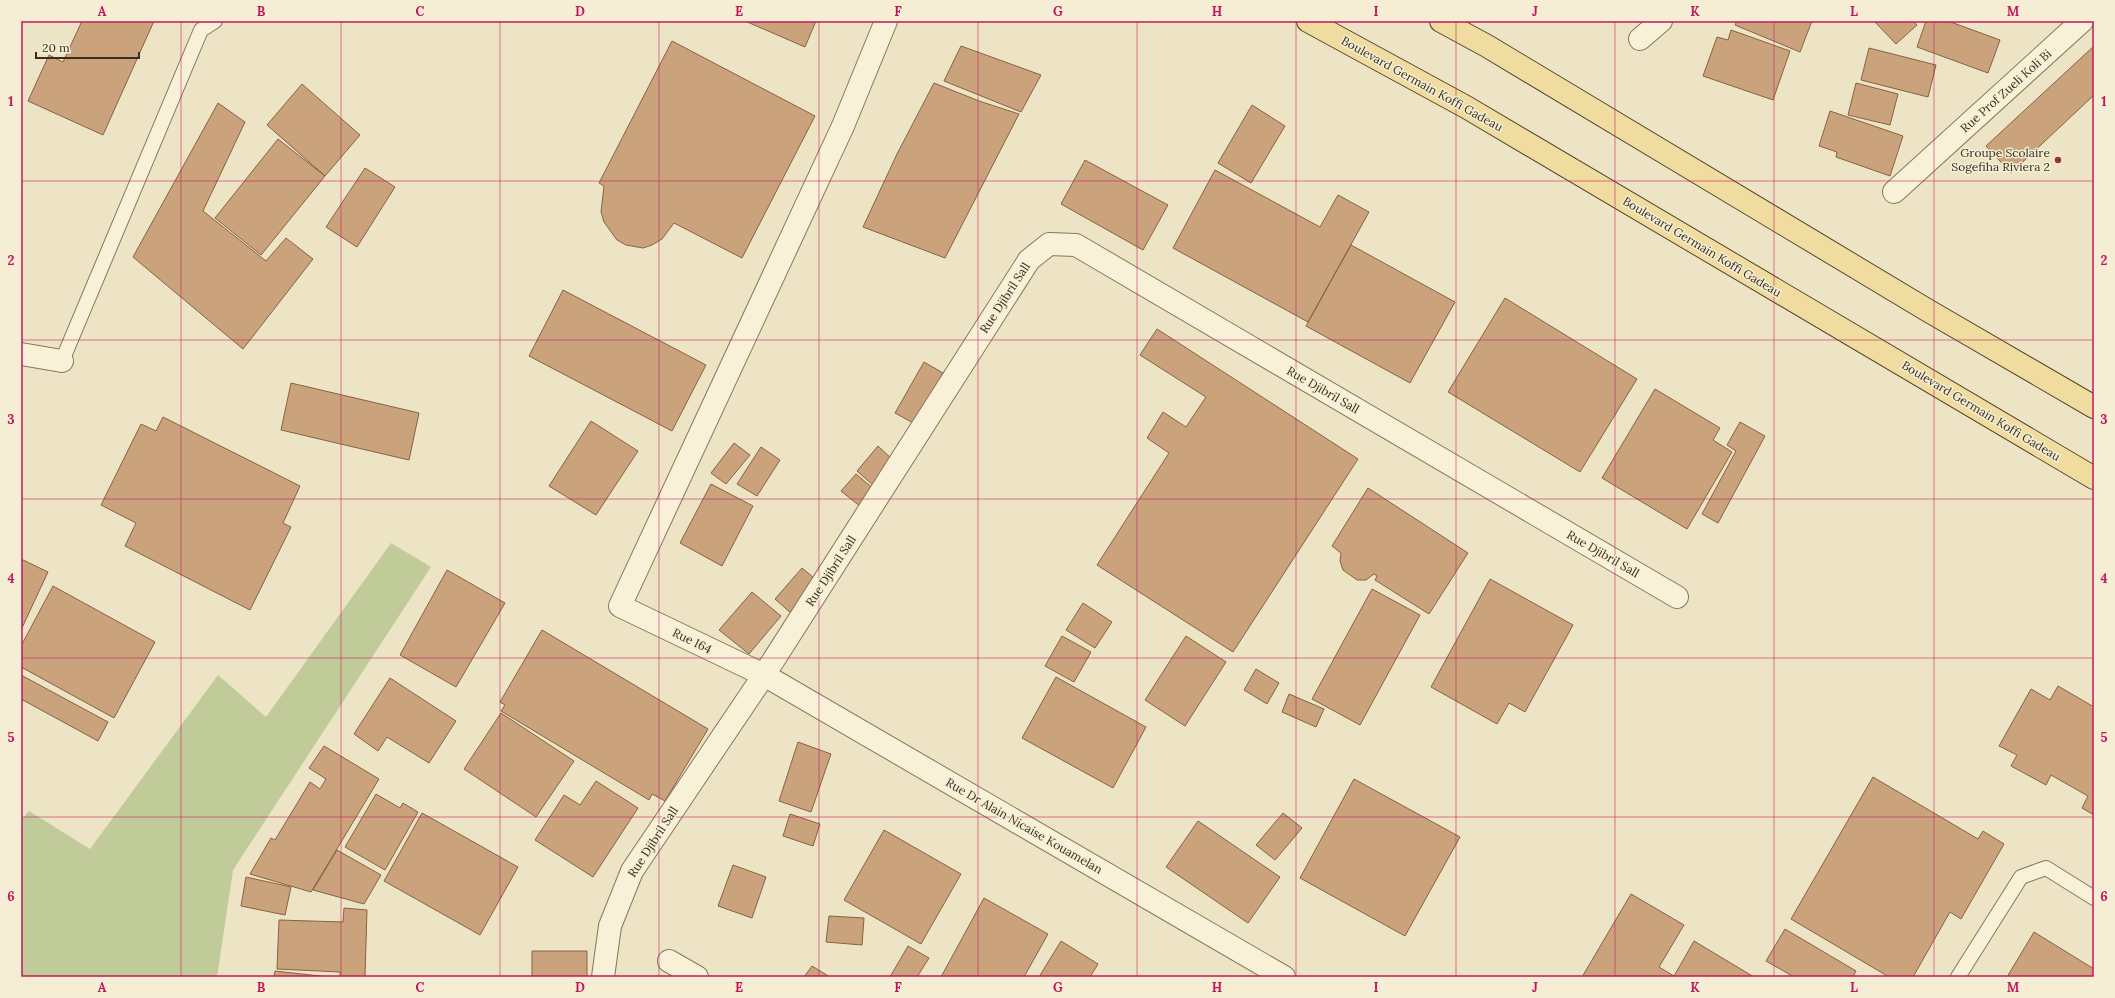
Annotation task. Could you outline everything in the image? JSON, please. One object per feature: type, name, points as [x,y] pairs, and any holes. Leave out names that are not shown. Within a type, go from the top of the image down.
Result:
[{"type":"main road","name":"Boulevard Germain Koffi Gadeau","points":[[1308,21],[1466,107],[2094,478]]},
{"type":"main road","points":[[1441,21],[1488,46],[1920,306],[2094,407]]},
{"type":"street","name":"Rue I64","points":[[764,675],[620,606],[843,126],[886,21]]},
{"type":"street","points":[[1640,39],[1661,21]]},
{"type":"street","name":"Rue Prof Zueli Koli Bi","points":[[1894,192],[2082,21]]},
{"type":"street","name":"Rue Djibril Sall","points":[[603,977],[610,926],[632,871],[764,675],[1029,260],[1049,244],[1076,245],[1677,597]]},
{"type":"street","points":[[21,354],[62,362]]},
{"type":"street","name":"Rue Dr Alain Nicaise Kouamelan","points":[[764,675],[1284,977]]},
{"type":"street","points":[[670,961],[697,977]]},
{"type":"lane","points":[[62,362],[202,30],[215,21]]},
{"type":"lane","points":[[1958,977],[2021,877],[2046,868],[2094,898]]},
{"type":"green space","points":[[391,543],[431,567],[233,870],[217,977],[21,977],[21,820],[29,811],[90,849],[218,675],[266,717]]},
{"type":"building","points":[[82,21],[154,21],[103,135],[28,101],[49,55],[63,62]]},
{"type":"building","points":[[745,21],[816,21],[805,47]]},
{"type":"building","points":[[1737,21],[1812,21],[1800,52],[1735,25]]},
{"type":"building","points":[[1874,21],[1913,21],[1917,25],[1896,44]]},
{"type":"building","points":[[1926,21],[1948,21],[2000,40],[1988,73],[1917,47]]},
{"type":"building","points":[[1731,30],[1790,51],[1773,100],[1703,76],[1717,37],[1728,40]]},
{"type":"building","points":[[672,41],[815,116],[742,258],[674,223],[662,239],[652,245],[643,248],[626,245],[617,240],[604,222],[601,212],[604,186],[599,183]]},
{"type":"building","points":[[961,46],[1041,75],[1021,112],[944,81]]},
{"type":"building","points":[[2094,46],[2094,95],[2011,173],[1986,146]]},
{"type":"building","points":[[1869,48],[1936,65],[1928,97],[1861,80]]},
{"type":"building","points":[[934,83],[979,101],[1019,114],[945,258],[863,227],[897,154]]},
{"type":"building","points":[[1856,83],[1898,94],[1890,125],[1848,115]]},
{"type":"building","points":[[302,84],[360,135],[325,176],[267,125]]},
{"type":"building","points":[[218,103],[245,122],[203,211],[266,261],[286,238],[313,259],[243,349],[133,257]]},
{"type":"building","points":[[1252,105],[1285,126],[1251,183],[1218,163]]},
{"type":"building","points":[[1830,111],[1903,136],[1890,176],[1836,157],[1837,152],[1819,146]]},
{"type":"building","points":[[278,139],[325,176],[261,255],[215,218]]},
{"type":"building","points":[[1085,160],[1168,205],[1143,250],[1061,204]]},
{"type":"building","points":[[365,168],[395,187],[357,247],[326,227]]},
{"type":"building","points":[[1215,170],[1320,227],[1338,195],[1369,212],[1308,322],[1173,248]]},
{"type":"building","points":[[1351,245],[1455,302],[1410,383],[1306,326]]},
{"type":"building","points":[[563,290],[706,365],[672,431],[529,356]]},
{"type":"building","points":[[1505,298],[1637,379],[1580,472],[1448,392]]},
{"type":"building","points":[[1157,329],[1358,459],[1233,652],[1097,565],[1169,453],[1147,438],[1163,412],[1186,427],[1206,397],[1140,355]]},
{"type":"building","points":[[924,362],[943,373],[915,424],[895,413]]},
{"type":"building","points":[[291,383],[419,413],[409,460],[281,430]]},
{"type":"building","points":[[1655,389],[1720,428],[1713,440],[1732,452],[1687,529],[1602,478]]},
{"type":"building","points":[[163,417],[300,486],[283,523],[291,527],[250,610],[125,546],[136,523],[101,505],[141,424],[156,431]]},
{"type":"building","points":[[591,421],[638,451],[596,515],[549,486]]},
{"type":"building","points":[[1740,422],[1765,436],[1718,523],[1702,514],[1736,451],[1727,445]]},
{"type":"building","points":[[734,443],[750,455],[726,484],[711,473]]},
{"type":"building","points":[[878,446],[894,461],[874,486],[857,471]]},
{"type":"building","points":[[761,447],[780,460],[757,496],[737,484]]},
{"type":"building","points":[[856,474],[875,490],[861,507],[841,491]]},
{"type":"building","points":[[711,484],[753,506],[722,566],[680,543]]},
{"type":"building","points":[[1368,488],[1468,553],[1429,614],[1375,580],[1377,576],[1374,574],[1366,580],[1357,580],[1343,570],[1340,561],[1341,553],[1332,546]]},
{"type":"building","points":[[21,559],[48,572],[21,630]]},
{"type":"building","points":[[802,568],[820,583],[793,615],[775,599]]},
{"type":"building","points":[[447,570],[505,603],[456,687],[400,655]]},
{"type":"building","points":[[1490,579],[1573,625],[1525,712],[1509,703],[1497,724],[1431,687]]},
{"type":"building","points":[[53,586],[155,642],[114,718],[21,667],[21,646]]},
{"type":"building","points":[[1372,589],[1420,615],[1360,725],[1312,699]]},
{"type":"building","points":[[752,592],[781,616],[749,654],[719,630]]},
{"type":"building","points":[[1083,603],[1112,622],[1095,648],[1066,630]]},
{"type":"building","points":[[542,630],[708,729],[665,801],[652,794],[649,800],[501,711],[505,705],[500,702]]},
{"type":"building","points":[[1062,636],[1091,652],[1074,682],[1045,666]]},
{"type":"building","points":[[1186,636],[1226,662],[1185,726],[1145,700]]},
{"type":"building","points":[[1256,669],[1279,683],[1267,704],[1244,690]]},
{"type":"building","points":[[21,675],[108,722],[98,741],[21,699]]},
{"type":"building","points":[[1056,677],[1146,727],[1113,788],[1022,738]]},
{"type":"building","points":[[390,678],[456,721],[429,763],[387,737],[378,751],[354,734]]},
{"type":"building","points":[[2058,686],[2094,707],[2094,815],[2082,808],[2088,796],[2051,775],[2046,785],[2011,766],[2017,755],[1999,746],[2031,689],[2050,700]]},
{"type":"building","points":[[1289,694],[1324,709],[1316,727],[1282,712]]},
{"type":"building","points":[[501,713],[574,761],[536,817],[464,769]]},
{"type":"building","points":[[798,742],[831,754],[811,812],[779,801]]},
{"type":"building","points":[[324,746],[379,779],[311,892],[250,874],[271,838],[275,840],[310,782],[320,789],[326,779],[309,768]]},
{"type":"building","points":[[1873,777],[1978,839],[1983,831],[2004,844],[1961,919],[1950,912],[1913,977],[1889,977],[1791,919]]},
{"type":"building","points":[[1354,779],[1460,837],[1405,936],[1300,878]]},
{"type":"building","points":[[596,781],[638,808],[593,877],[535,840],[564,795],[580,805]]},
{"type":"building","points":[[376,794],[400,808],[403,803],[418,812],[385,870],[345,847]]},
{"type":"building","points":[[422,813],[518,867],[480,935],[384,881]]},
{"type":"building","points":[[1283,813],[1302,828],[1275,860],[1256,845]]},
{"type":"building","points":[[790,814],[820,824],[813,846],[783,836]]},
{"type":"building","points":[[1198,821],[1280,877],[1248,923],[1166,867]]},
{"type":"building","points":[[884,830],[961,874],[921,944],[844,900]]},
{"type":"building","points":[[337,850],[381,875],[364,904],[313,890]]},
{"type":"building","points":[[733,865],[766,877],[752,918],[718,906]]},
{"type":"building","points":[[246,877],[291,887],[285,915],[241,906]]},
{"type":"building","points":[[1631,894],[1684,925],[1659,967],[1674,976],[1694,941],[1754,977],[1582,977]]},
{"type":"building","points":[[984,898],[1048,934],[1024,977],[941,977]]},
{"type":"building","points":[[344,908],[367,910],[365,977],[340,977],[340,972],[277,969],[279,920],[343,922]]},
{"type":"building","points":[[829,916],[864,918],[862,945],[826,942]]},
{"type":"building","points":[[1785,929],[1856,971],[1853,977],[1794,977],[1766,961]]},
{"type":"building","points":[[2034,932],[2094,969],[2094,977],[2007,977]]},
{"type":"building","points":[[1061,941],[1098,964],[1090,977],[1039,977]]},
{"type":"building","points":[[908,946],[929,958],[917,977],[890,977]]},
{"type":"building","points":[[532,951],[587,951],[587,977],[532,977]]},
{"type":"building","points":[[812,966],[830,977],[804,977]]},
{"type":"building","points":[[275,971],[329,977],[274,977]]},
{"type":"place","name":"Groupe Scolaire Sogefiha Riviera 2","points":[[2058,160]]}]
